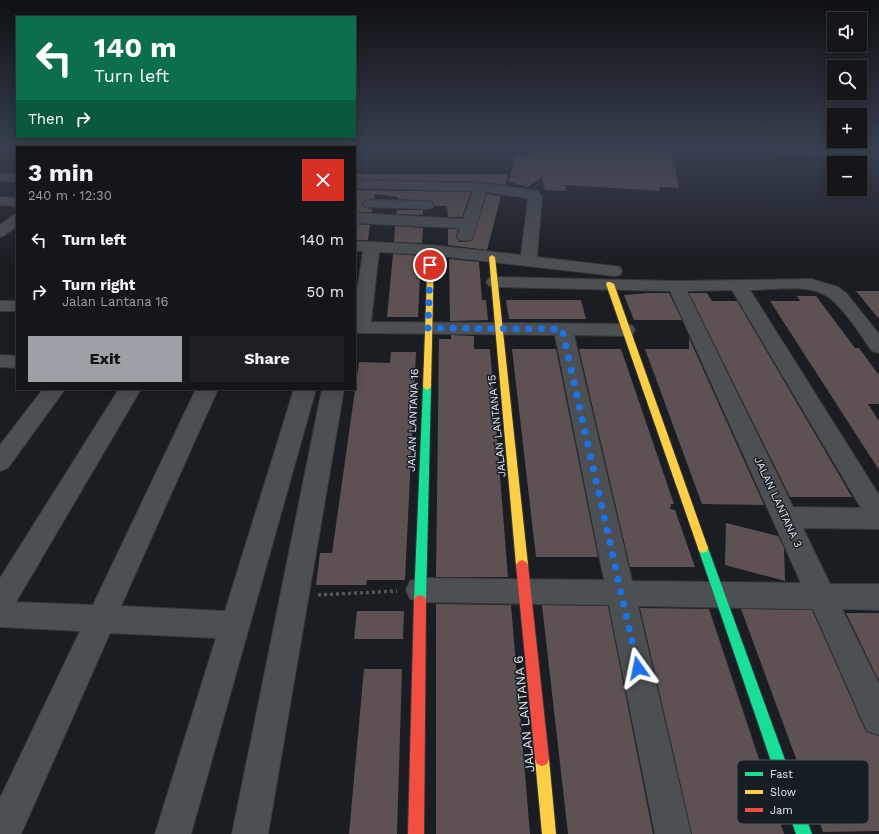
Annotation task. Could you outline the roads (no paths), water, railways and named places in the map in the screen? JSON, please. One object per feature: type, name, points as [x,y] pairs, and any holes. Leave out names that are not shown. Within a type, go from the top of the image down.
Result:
[{"type":"street","points":[[478,187],[531,193],[535,196],[528,262]]},
{"type":"street","points":[[464,240],[481,187]]},
{"type":"street","points":[[356,204],[429,200],[416,221]]},
{"type":"street","points":[[356,218],[470,224]]},
{"type":"street","points":[[0,232],[16,220]]},
{"type":"street","points":[[356,246],[431,250],[653,275],[706,285]]},
{"type":"street","points":[[372,247],[358,327],[626,330]]},
{"type":"street","name":"JALAN LANTANA 16","points":[[416,834],[420,590],[431,250]]},
{"type":"street","name":"JALAN LANTANA 15","points":[[492,258],[525,592]]},
{"type":"street","points":[[495,282],[676,286],[811,284],[832,291],[841,298],[879,348]]},
{"type":"street","points":[[610,284],[778,760]]},
{"type":"street","points":[[737,284],[879,518]]},
{"type":"street","name":"JALAN LANTANA 3","points":[[676,286],[879,719]]},
{"type":"street","points":[[0,306],[16,306]]},
{"type":"street","points":[[562,329],[622,593],[673,834]]},
{"type":"street","points":[[0,360],[16,362]]},
{"type":"street","points":[[0,462],[53,390]]},
{"type":"street","points":[[129,390],[2,598],[103,618],[235,625]]},
{"type":"street","points":[[2,834],[103,618],[207,390]]},
{"type":"street","points":[[173,834],[306,390]]},
{"type":"street","points":[[250,834],[333,390]]},
{"type":"street","points":[[784,517],[879,518]]},
{"type":"street","points":[[420,590],[879,597]]},
{"type":"street","name":"JALAN LANTANA 6","points":[[525,592],[549,834]]},
{"type":"street","points":[[800,824],[804,834]]}]
